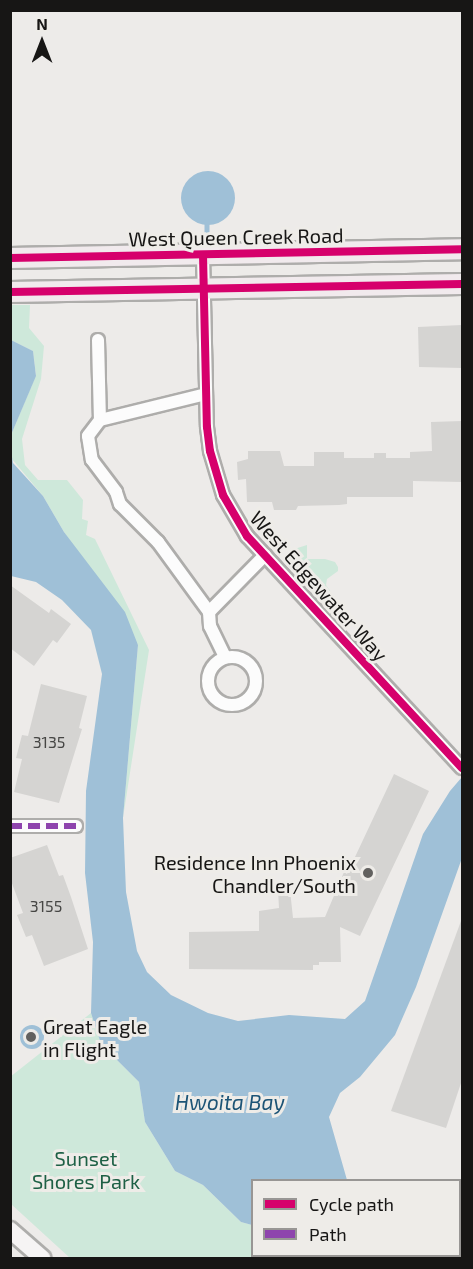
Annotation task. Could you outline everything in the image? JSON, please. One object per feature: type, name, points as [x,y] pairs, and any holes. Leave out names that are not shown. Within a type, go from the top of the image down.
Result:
[{"type":"main road","name":"West Queen Creek Road","points":[[10,258],[462,249]]},
{"type":"main road","points":[[10,292],[462,284]]},
{"type":"main road","points":[[10,1230],[42,1258]]},
{"type":"street","name":"West Edgewater Way","points":[[203,255],[206,394],[210,451],[223,495],[247,536],[462,768]]},
{"type":"street","points":[[98,340],[100,420],[88,436],[92,460],[116,492],[120,504],[158,542],[209,612],[210,626],[225,657]]},
{"type":"street","points":[[100,420],[206,394]]},
{"type":"street","points":[[209,612],[266,555]]},
{"type":"street","points":[[225,657],[242,659],[254,670],[256,687],[252,695],[240,704],[232,706],[217,701],[208,688],[208,673],[212,666],[225,657]]},
{"type":"street","points":[[10,826],[76,826]]},
{"type":"green space","points":[[10,305],[30,305],[29,328],[44,346],[41,379],[22,439],[25,465],[38,480],[67,480],[83,500],[82,519],[88,521],[86,535],[95,539],[149,650],[123,818],[138,645],[43,496],[12,459],[11,435],[36,375],[33,351],[11,340]]},
{"type":"green space","points":[[307,545],[307,559],[325,559],[335,562],[338,567],[338,571],[327,579],[326,585],[331,592],[320,593],[288,551]]},
{"type":"green space","name":"Sunset Shores Park","points":[[91,1013],[101,1044],[139,1082],[145,1122],[175,1171],[203,1185],[241,1222],[251,1225],[251,1257],[297,1258],[70,1258],[11,1204],[10,1077]]},
{"type":"water","points":[[203,171],[213,171],[223,175],[231,183],[235,198],[231,213],[223,221],[213,225],[203,225],[193,221],[185,213],[181,203],[181,193],[185,183],[193,175]]},
{"type":"water","points":[[11,340],[33,351],[36,376],[11,435]]},
{"type":"water","name":"Hwoita Bay","points":[[11,451],[13,463],[43,496],[64,532],[125,612],[138,645],[123,818],[126,892],[137,951],[147,972],[171,995],[208,1013],[238,1021],[289,1015],[345,1019],[365,1001],[423,834],[450,791],[462,777],[462,858],[416,987],[395,1035],[360,1077],[340,1093],[329,1117],[347,1179],[251,1179],[251,1225],[241,1222],[203,1185],[175,1171],[145,1122],[139,1082],[101,1044],[91,1013],[93,942],[85,873],[86,791],[102,674],[91,630],[62,600],[36,582],[11,576]]},
{"type":"water","points":[[32,1025],[40,1029],[44,1037],[40,1045],[32,1049],[24,1045],[20,1037],[24,1029]]},
{"type":"building","points":[[462,325],[462,368],[419,367],[418,327]]},
{"type":"building","points":[[462,421],[462,482],[413,481],[413,497],[347,497],[347,504],[298,506],[296,510],[274,510],[272,502],[247,502],[246,479],[238,480],[237,462],[248,459],[248,451],[280,451],[284,466],[314,466],[314,452],[344,452],[344,458],[374,458],[374,453],[386,453],[386,458],[410,458],[410,452],[432,451],[431,422]]},
{"type":"building","points":[[10,585],[49,613],[51,609],[71,624],[57,643],[53,640],[34,666],[10,648]]},
{"type":"building","points":[[41,684],[87,696],[79,728],[82,729],[59,803],[14,792],[22,759],[16,758],[22,735],[28,736]]},
{"type":"building","name":"Residence Inn Phoenix Chandler/South","points":[[394,774],[429,791],[360,936],[340,927],[341,962],[319,962],[319,965],[313,965],[313,970],[189,969],[189,932],[259,931],[259,911],[279,908],[278,890],[290,890],[293,918],[325,917],[344,872],[347,874]]},
{"type":"building","points":[[47,845],[59,876],[63,875],[88,949],[44,966],[32,935],[26,937],[17,915],[23,913],[10,878],[10,858]]},
{"type":"building","points":[[461,921],[462,1080],[446,1128],[391,1111]]},
{"type":"waterway","points":[[207,221],[207,233]]},
{"type":"marked path","points":[[10,826],[76,826]]},
{"type":"cycle path","points":[[10,258],[462,249]]},
{"type":"cycle path","points":[[203,255],[207,427],[210,451],[223,495],[247,536],[462,768]]},
{"type":"cycle path","points":[[10,292],[462,284]]},
{"type":"place","name":"Residence Inn Phoenix Chandler/South","points":[[368,873]]},
{"type":"place","name":"Great Eagle in Flight","points":[[31,1037]]}]
